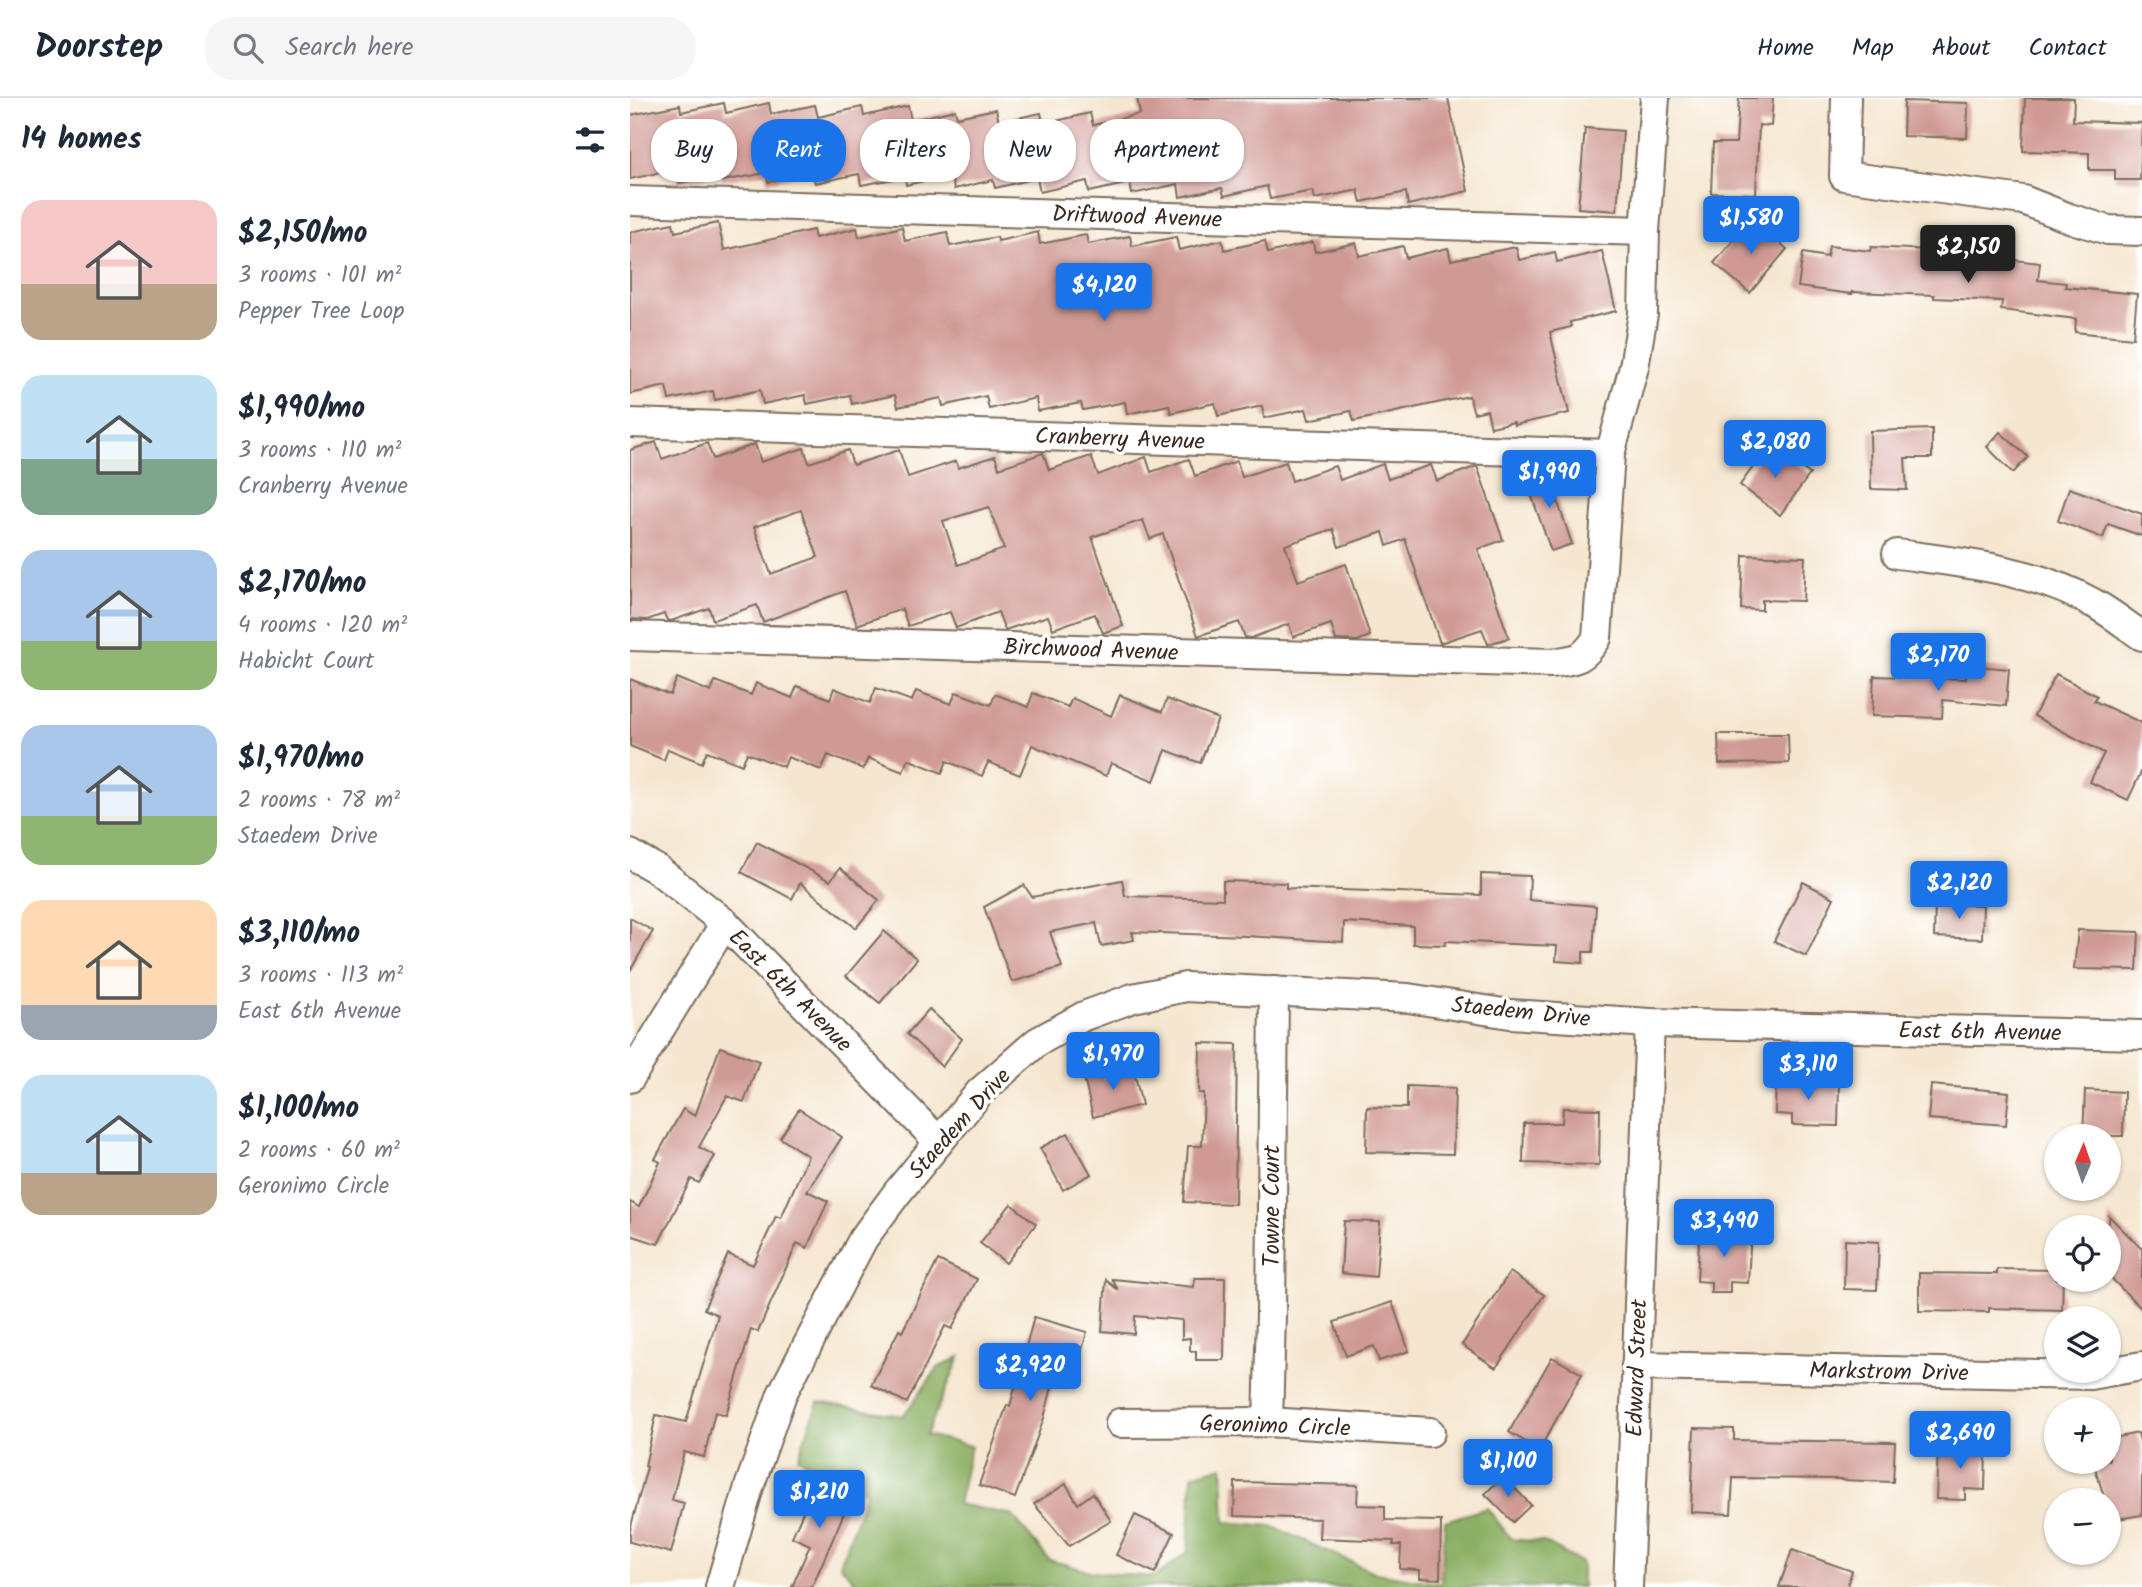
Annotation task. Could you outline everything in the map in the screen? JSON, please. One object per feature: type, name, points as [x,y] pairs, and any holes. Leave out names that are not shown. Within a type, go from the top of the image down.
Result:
[{"type":"street","name":"Birchwood Avenue","points":[[630,636],[1552,663],[1574,659],[1587,653],[1597,638],[1610,454],[1631,378],[1643,314],[1645,231],[1654,98]]},
{"type":"street","points":[[1846,98],[1844,176],[2022,200],[2108,230],[2142,231]]},
{"type":"street","name":"Driftwood Avenue","points":[[630,201],[1645,231]]},
{"type":"street","name":"Cranberry Avenue","points":[[630,423],[1610,454]]},
{"type":"street","points":[[1897,554],[1990,566],[2046,582],[2093,603],[2142,636]]},
{"type":"street","name":"East 6th Avenue","points":[[630,854],[658,870],[725,923],[939,1142]]},
{"type":"street","points":[[630,1078],[725,923]]},
{"type":"street","name":"Staedem Drive","points":[[720,1587],[749,1487],[782,1394],[863,1239],[980,1092],[1037,1042],[1084,1016],[1133,998],[1186,987],[1408,998],[1510,1014],[1650,1023]]},
{"type":"street","name":"Towne Court","points":[[1268,1422],[1274,991]]},
{"type":"street","name":"East 6th Avenue","points":[[1650,1023],[2142,1035]]},
{"type":"street","name":"Edward Street","points":[[1628,1587],[1650,1023]]},
{"type":"street","name":"Markstrom Drive","points":[[1636,1366],[2090,1375],[2142,1366]]},
{"type":"street","name":"Geronimo Circle","points":[[1120,1423],[1268,1422],[1430,1432]]},
{"type":"green space","points":[[960,1357],[926,1435],[971,1446],[958,1504],[1012,1515],[1049,1560],[1093,1572],[1155,1577],[1188,1552],[1192,1475],[1223,1466],[1225,1522],[1271,1526],[1376,1573],[1441,1584],[1445,1521],[1487,1508],[1511,1539],[1544,1542],[1582,1563],[1582,1587],[860,1587],[840,1565],[867,1491],[798,1458],[818,1402],[903,1416],[938,1368]]},
{"type":"building","points":[[1137,98],[1448,98],[1468,191],[1408,205],[1406,192],[1361,202],[1358,190],[1315,199],[1313,191],[1270,199],[1267,186],[1224,196],[1222,188],[1180,197],[1178,184],[1132,194],[1130,183],[1089,192],[1087,181],[1040,192],[1038,182],[1076,182],[1076,119],[1064,119],[1090,113],[1090,182],[1244,182],[1244,119],[1119,119],[1140,114]]},
{"type":"building","points":[[1739,98],[1773,98],[1771,126],[1759,125],[1756,194],[1711,193],[1713,143],[1736,143]]},
{"type":"building","points":[[2025,98],[2074,98],[2073,121],[2142,123],[2140,180],[2115,180],[2115,170],[2089,170],[2089,153],[2023,151]]},
{"type":"building","points":[[1904,101],[1968,103],[1967,138],[1903,136]]},
{"type":"building","points":[[724,103],[726,113],[769,103],[771,114],[815,105],[818,117],[862,107],[864,116],[908,106],[911,119],[860,119],[860,180],[859,174],[846,177],[846,119],[751,119],[751,176],[737,178],[737,119],[651,119],[651,174],[630,179],[630,115],[680,105],[681,112]]},
{"type":"building","points":[[996,109],[998,119],[984,119],[984,182],[954,189],[952,182],[970,182],[970,119],[915,119],[955,110],[957,117]]},
{"type":"building","points":[[1041,113],[1042,119],[1013,119]]},
{"type":"building","points":[[1585,128],[1623,131],[1617,211],[1578,208]]},
{"type":"building","points":[[994,182],[1020,182],[995,188]]},
{"type":"building","points":[[1752,219],[1787,249],[1750,293],[1714,263]]},
{"type":"building","points":[[673,223],[675,232],[718,223],[724,250],[813,230],[815,238],[857,228],[859,237],[902,227],[905,241],[947,232],[950,246],[997,237],[998,241],[1038,232],[1040,244],[1086,235],[1088,244],[1130,236],[1132,246],[1176,237],[1179,250],[1222,240],[1224,250],[1265,241],[1268,253],[1313,242],[1315,252],[1356,243],[1359,256],[1403,246],[1406,258],[1448,248],[1451,260],[1516,247],[1519,260],[1555,252],[1557,262],[1602,251],[1616,311],[1570,322],[1571,327],[1550,332],[1569,413],[1514,425],[1514,422],[1491,427],[1487,410],[1474,413],[1469,396],[1354,421],[1351,411],[1309,420],[1306,409],[1264,418],[1262,406],[1218,416],[1215,403],[1171,413],[1169,405],[1127,414],[1125,402],[1083,410],[1081,403],[1038,411],[1036,398],[989,409],[986,396],[943,406],[941,398],[898,407],[895,395],[852,404],[850,395],[807,404],[805,395],[763,404],[760,390],[715,400],[713,391],[669,400],[666,386],[630,394],[630,232]]},
{"type":"building","points":[[1829,246],[1870,251],[1871,247],[1966,252],[1965,263],[2006,265],[2007,259],[2040,263],[2038,280],[2066,283],[2065,287],[2137,294],[2133,338],[2075,332],[2076,319],[2001,310],[2002,301],[1934,298],[1934,295],[1852,294],[1798,287],[1803,253],[1827,257]]},
{"type":"building","points":[[1932,429],[1932,458],[1905,458],[1907,490],[1871,489],[1870,431]]},
{"type":"building","points":[[2000,432],[2028,457],[2013,473],[1987,447]]},
{"type":"building","points":[[656,442],[662,459],[707,443],[713,459],[755,444],[761,462],[804,448],[809,463],[848,450],[853,465],[899,450],[908,477],[956,461],[958,468],[995,456],[999,468],[1043,453],[1049,470],[1091,456],[1098,475],[1146,457],[1151,472],[1189,459],[1195,476],[1237,461],[1242,477],[1286,462],[1292,481],[1335,466],[1340,480],[1383,464],[1388,479],[1431,465],[1437,481],[1477,466],[1503,540],[1478,549],[1509,638],[1488,644],[1482,629],[1440,643],[1405,539],[1387,546],[1383,532],[1339,547],[1333,529],[1285,545],[1298,581],[1346,564],[1370,636],[1357,641],[1336,640],[1331,624],[1293,637],[1289,624],[1251,638],[1245,637],[1239,622],[1198,636],[1163,534],[1150,539],[1143,520],[1092,537],[1123,626],[1103,633],[1095,614],[1053,629],[1048,616],[1005,630],[998,612],[956,628],[950,612],[908,626],[902,609],[857,625],[845,591],[763,622],[757,605],[713,620],[709,608],[671,621],[667,620],[664,614],[647,620],[630,619],[630,450]],"holes":[[[989,507],[1004,549],[958,565],[943,521]],[[801,510],[818,557],[771,574],[754,527]]]},
{"type":"building","points":[[1769,445],[1810,474],[1780,515],[1740,485]]},
{"type":"building","points":[[1547,470],[1572,544],[1551,551],[1525,477]]},
{"type":"building","points":[[2069,488],[2142,514],[2142,536],[2108,524],[2103,538],[2058,521]]},
{"type":"building","points":[[1743,555],[1805,557],[1803,601],[1762,600],[1762,610],[1741,609]]},
{"type":"building","points":[[1967,665],[2009,669],[2006,706],[1943,700],[1942,718],[1872,716],[1874,676],[1966,679]]},
{"type":"building","points":[[2056,674],[2097,696],[2094,701],[2142,723],[2142,770],[2128,800],[2090,782],[2104,753],[2034,716]]},
{"type":"building","points":[[677,678],[711,692],[715,681],[751,695],[756,683],[792,698],[797,686],[830,699],[834,688],[870,703],[876,688],[912,701],[916,691],[951,704],[956,692],[991,705],[995,694],[1028,707],[1033,693],[1068,707],[1072,698],[1111,716],[1120,695],[1162,712],[1167,699],[1218,719],[1200,763],[1166,750],[1154,781],[1111,763],[1106,776],[1032,745],[1020,775],[988,762],[982,776],[947,761],[942,773],[908,759],[903,772],[868,758],[863,769],[828,755],[821,770],[788,757],[784,767],[747,753],[742,765],[707,751],[702,763],[668,749],[664,760],[630,746],[630,679],[670,695]]},
{"type":"building","points":[[1718,734],[1788,734],[1789,763],[1719,764]]},
{"type":"building","points":[[757,842],[830,881],[840,868],[879,900],[856,928],[800,883],[792,899],[741,872]]},
{"type":"building","points":[[1481,874],[1530,876],[1529,900],[1596,906],[1593,952],[1583,952],[1583,963],[1556,961],[1557,946],[1446,941],[1445,945],[1413,944],[1413,926],[1344,922],[1343,942],[1132,932],[1134,940],[1101,946],[1096,923],[1050,932],[1062,967],[1012,982],[984,907],[1024,885],[1032,897],[1122,880],[1125,896],[1223,899],[1223,881],[1286,883],[1286,888],[1481,895]]},
{"type":"building","points":[[1803,882],[1834,898],[1806,956],[1774,941]]},
{"type":"building","points":[[1935,904],[1983,905],[1982,939],[1934,937]]},
{"type":"building","points":[[630,918],[653,931],[630,971]]},
{"type":"building","points":[[2078,930],[2139,932],[2137,970],[2074,969]]},
{"type":"building","points":[[884,931],[917,959],[880,1003],[846,976]]},
{"type":"building","points":[[929,1009],[962,1039],[942,1067],[907,1034]]},
{"type":"building","points":[[1200,1043],[1237,1044],[1235,1204],[1184,1202],[1188,1146],[1202,1146],[1204,1093],[1199,1093]]},
{"type":"building","points":[[720,1047],[759,1061],[744,1102],[727,1096],[699,1147],[715,1156],[699,1183],[691,1179],[658,1244],[630,1235],[630,1202],[639,1207],[660,1162],[655,1159],[683,1109],[695,1116]]},
{"type":"building","points":[[1133,1067],[1142,1105],[1093,1117],[1084,1078]]},
{"type":"building","points":[[1776,1079],[1839,1081],[1838,1126],[1792,1125],[1792,1115],[1775,1114]]},
{"type":"building","points":[[1931,1085],[2009,1092],[2006,1125],[1928,1119]]},
{"type":"building","points":[[1407,1086],[1455,1088],[1453,1154],[1366,1152],[1367,1107],[1407,1108]]},
{"type":"building","points":[[2085,1090],[2124,1092],[2123,1136],[2121,1124],[2084,1124]]},
{"type":"building","points":[[1563,1108],[1600,1109],[1599,1165],[1523,1163],[1524,1123],[1562,1123]]},
{"type":"building","points":[[799,1109],[842,1137],[807,1191],[828,1201],[807,1248],[797,1243],[758,1332],[751,1329],[726,1415],[715,1412],[704,1457],[684,1452],[672,1500],[684,1503],[671,1553],[630,1542],[630,1530],[647,1467],[645,1466],[656,1415],[686,1422],[718,1315],[704,1309],[728,1254],[753,1265],[776,1216],[781,1218],[808,1156],[780,1138]]},
{"type":"building","points":[[1068,1133],[1091,1174],[1063,1190],[1040,1148]]},
{"type":"building","points":[[1011,1204],[1036,1224],[1006,1263],[980,1243]]},
{"type":"building","points":[[1344,1221],[1380,1222],[1376,1277],[1341,1273]]},
{"type":"building","points":[[1710,1228],[1751,1230],[1748,1283],[1730,1282],[1730,1293],[1711,1293],[1711,1282],[1697,1281],[1699,1240],[1709,1241]]},
{"type":"building","points":[[2121,1228],[2142,1249],[2142,1309],[2121,1288]]},
{"type":"building","points":[[1845,1240],[1879,1242],[1877,1290],[1844,1289]]},
{"type":"building","points":[[938,1260],[977,1279],[952,1329],[945,1326],[907,1403],[871,1385],[899,1330],[902,1332]]},
{"type":"building","points":[[1997,1269],[2044,1270],[2044,1292],[2063,1292],[2062,1306],[2044,1306],[2044,1310],[1989,1308],[1989,1312],[1919,1311],[1919,1273],[1997,1274]]},
{"type":"building","points":[[1510,1272],[1544,1295],[1496,1368],[1462,1345]]},
{"type":"building","points":[[1195,1278],[1225,1278],[1224,1360],[1196,1360],[1196,1351],[1190,1351],[1190,1338],[1182,1339],[1182,1320],[1135,1316],[1134,1334],[1102,1331],[1106,1280],[1118,1290],[1112,1279],[1194,1287]]},
{"type":"building","points":[[1392,1302],[1409,1351],[1379,1361],[1374,1346],[1346,1356],[1334,1322]]},
{"type":"building","points":[[1034,1317],[1087,1332],[1077,1368],[1058,1363],[1044,1418],[1015,1498],[979,1485],[1007,1405],[1010,1406]]},
{"type":"building","points":[[1552,1357],[1582,1374],[1539,1450],[1509,1432]]},
{"type":"building","points":[[1694,1428],[1734,1429],[1734,1440],[1895,1442],[1893,1482],[1733,1478],[1731,1514],[1691,1512]]},
{"type":"building","points":[[2138,1433],[2142,1449],[2142,1515],[2121,1518],[2121,1488],[2101,1488],[2097,1474],[2121,1474],[2121,1437]]},
{"type":"building","points":[[1938,1445],[1986,1447],[1985,1490],[1965,1489],[1965,1500],[1936,1499]]},
{"type":"building","points":[[1503,1476],[1531,1505],[1513,1522],[1485,1494]]},
{"type":"building","points":[[816,1482],[851,1497],[812,1587],[792,1587],[810,1545],[792,1537]]},
{"type":"building","points":[[1235,1482],[1358,1485],[1357,1505],[1385,1506],[1385,1520],[1441,1521],[1440,1579],[1420,1578],[1420,1570],[1400,1569],[1401,1545],[1393,1545],[1394,1541],[1319,1538],[1320,1519],[1234,1516]]},
{"type":"building","points":[[1066,1484],[1078,1504],[1093,1493],[1111,1521],[1069,1546],[1034,1504]]},
{"type":"building","points":[[1135,1515],[1174,1533],[1155,1573],[1116,1555]]},
{"type":"building","points":[[1792,1550],[1852,1571],[1847,1587],[1779,1587]]}]
